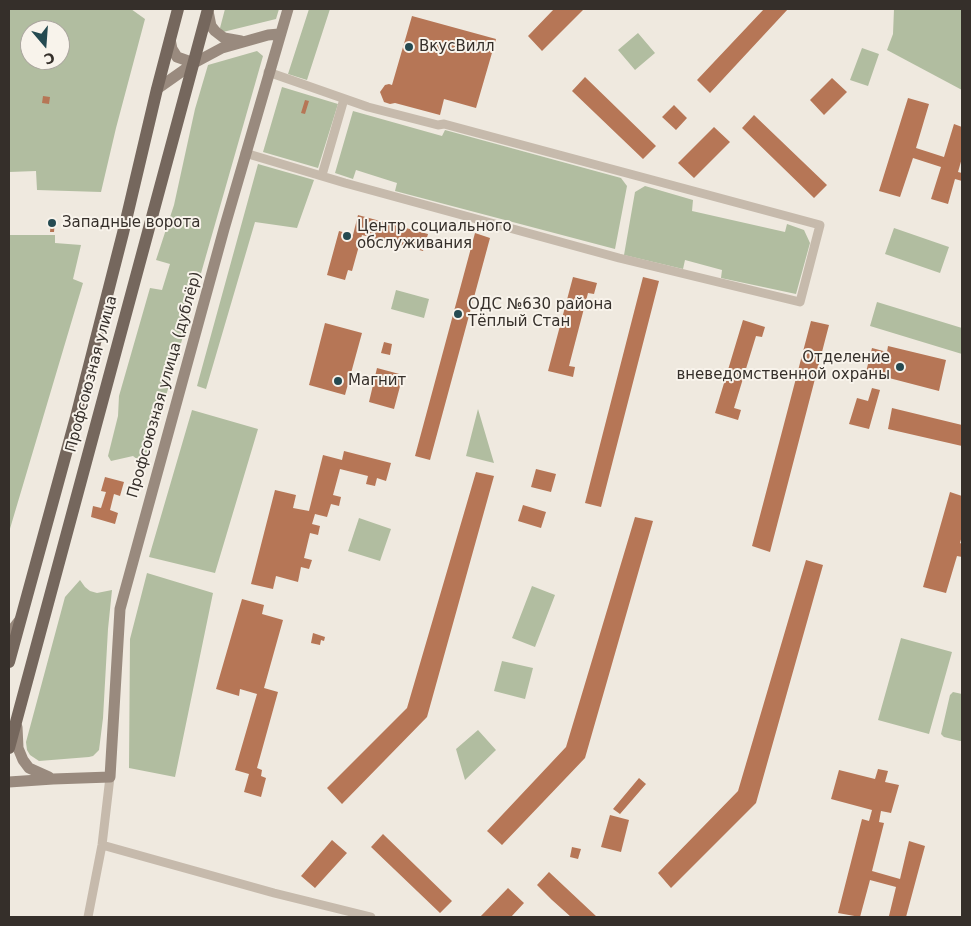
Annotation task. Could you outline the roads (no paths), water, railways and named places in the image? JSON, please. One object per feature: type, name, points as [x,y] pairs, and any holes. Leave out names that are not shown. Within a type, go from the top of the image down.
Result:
[{"type":"main road","name":"Профсоюзная улица","points":[[9,662],[76,417],[178,9]]},
{"type":"main road","name":"Профсоюзная улица","points":[[9,748],[208,10]]},
{"type":"street","name":"Профсоюзная улица (дублёр)","points":[[110,777],[120,609],[149,496],[245,153],[288,9]]},
{"type":"street","points":[[208,10],[211,26],[215,31],[224,38],[243,42]]},
{"type":"street","points":[[157,89],[194,63],[222,48],[268,35],[279,34]]},
{"type":"street","points":[[170,39],[172,49],[177,57],[194,63]]},
{"type":"street","points":[[245,153],[345,183],[619,258],[800,302],[820,224],[788,218],[444,124],[438,125],[344,99],[268,72]]},
{"type":"street","points":[[322,175],[344,99]]},
{"type":"street","points":[[9,634],[20,620]]},
{"type":"street","points":[[18,715],[18,748],[23,760],[29,768],[53,778]]},
{"type":"street","points":[[9,782],[53,778],[110,777],[102,845],[88,917]]},
{"type":"street","points":[[102,845],[274,893],[371,917]]},
{"type":"place","name":"ВкусВилл","points":[[409,47]]},
{"type":"place","name":"Западные ворота","points":[[52,223]]},
{"type":"place","name":"Центр социального обслуживания","points":[[347,236]]},
{"type":"place","name":"ОДС №630 района Тёплый Стан","points":[[458,314]]},
{"type":"place","name":"Отделение вневедомственной охраны","points":[[900,367]]},
{"type":"place","name":"Магнит","points":[[338,381]]}]
